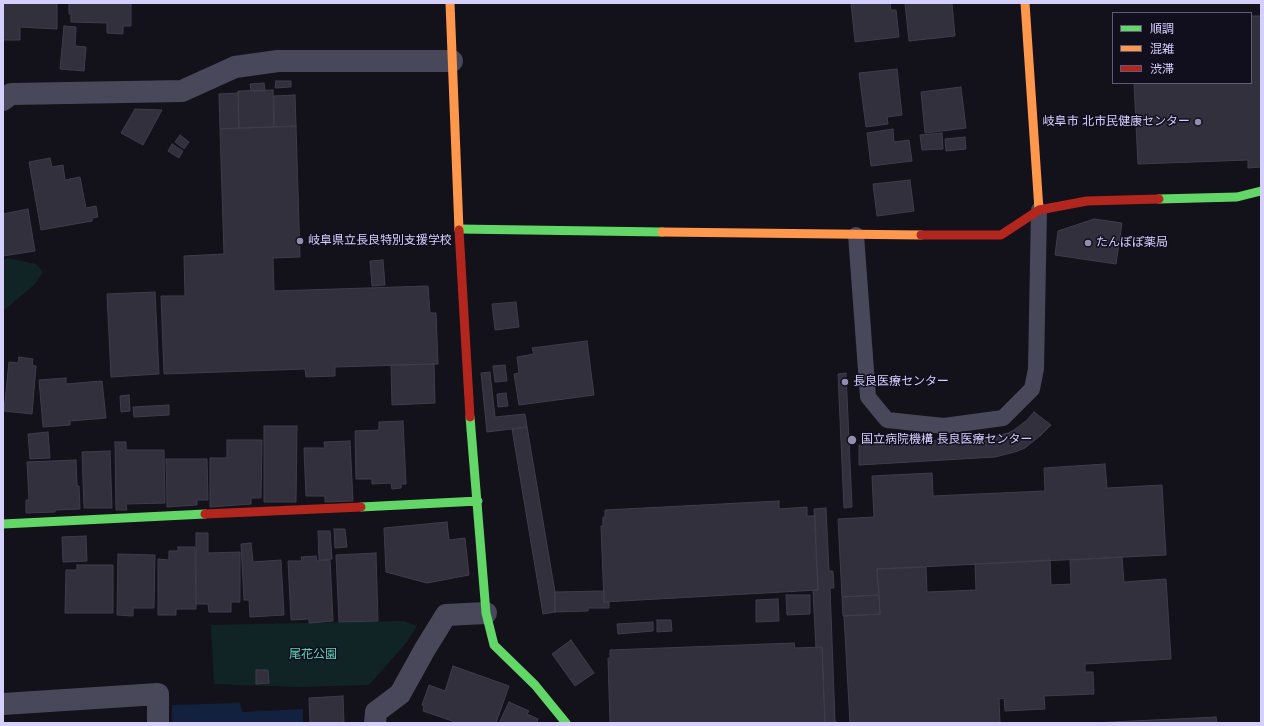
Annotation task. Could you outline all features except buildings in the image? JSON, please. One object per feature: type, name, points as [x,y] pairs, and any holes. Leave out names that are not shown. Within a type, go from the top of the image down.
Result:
[{"type":"street","points":[[450,3],[459,229],[469,400],[486,613],[494,645],[535,685],[566,723]]},
{"type":"street","points":[[1025,3],[1040,210]]},
{"type":"street","points":[[3,100],[11,94],[182,91],[235,67],[278,61],[452,61]]},
{"type":"street","points":[[459,229],[856,235],[1001,235],[1040,210],[1087,201],[1237,197],[1261,191]]},
{"type":"street","points":[[3,524],[478,501]]},
{"type":"street","points":[[375,723],[376,712],[400,694],[424,650],[446,615],[486,613]]},
{"type":"street","points":[[3,704],[158,694],[158,723]]},
{"type":"lane","points":[[856,235],[868,397],[887,420],[944,426],[1003,418],[1032,389],[1036,369],[1040,210]]},
{"type":"green space","points":[[8,258],[36,264],[43,272],[34,285],[3,311],[3,260]]},
{"type":"green space","name":"尾花公園","points":[[403,621],[417,626],[406,643],[369,685],[298,687],[214,684],[211,625]]},
{"type":"water","points":[[240,703],[242,712],[303,709],[303,723],[172,723],[172,705]]},
{"type":"traffic: fast","points":[[1159,199],[1237,197],[1261,191]]},
{"type":"traffic: fast","points":[[459,229],[662,232]]},
{"type":"traffic: fast","points":[[470,417],[486,613],[494,645],[535,685],[566,723]]},
{"type":"traffic: fast","points":[[361,507],[478,501]]},
{"type":"traffic: fast","points":[[3,524],[205,514]]},
{"type":"traffic: slow","points":[[450,3],[459,230]]},
{"type":"traffic: slow","points":[[1025,3],[1039,210]]},
{"type":"traffic: slow","points":[[662,232],[921,235]]},
{"type":"traffic: jam","points":[[921,235],[1001,235],[1039,210],[1087,201],[1159,199]]},
{"type":"traffic: jam","points":[[459,230],[470,417]]},
{"type":"traffic: jam","points":[[205,514],[361,507]]},
{"type":"place","name":"岐阜市 北市民健康センター","points":[[1198,122]]},
{"type":"place","name":"岐阜県立長良特別支援学校","points":[[300,241]]},
{"type":"place","name":"たんぽぽ薬局","points":[[1088,243]]},
{"type":"place","name":"長良医療センター","points":[[845,382]]},
{"type":"place","name":"国立病院機構 長良医療センター","points":[[852,440]]}]
